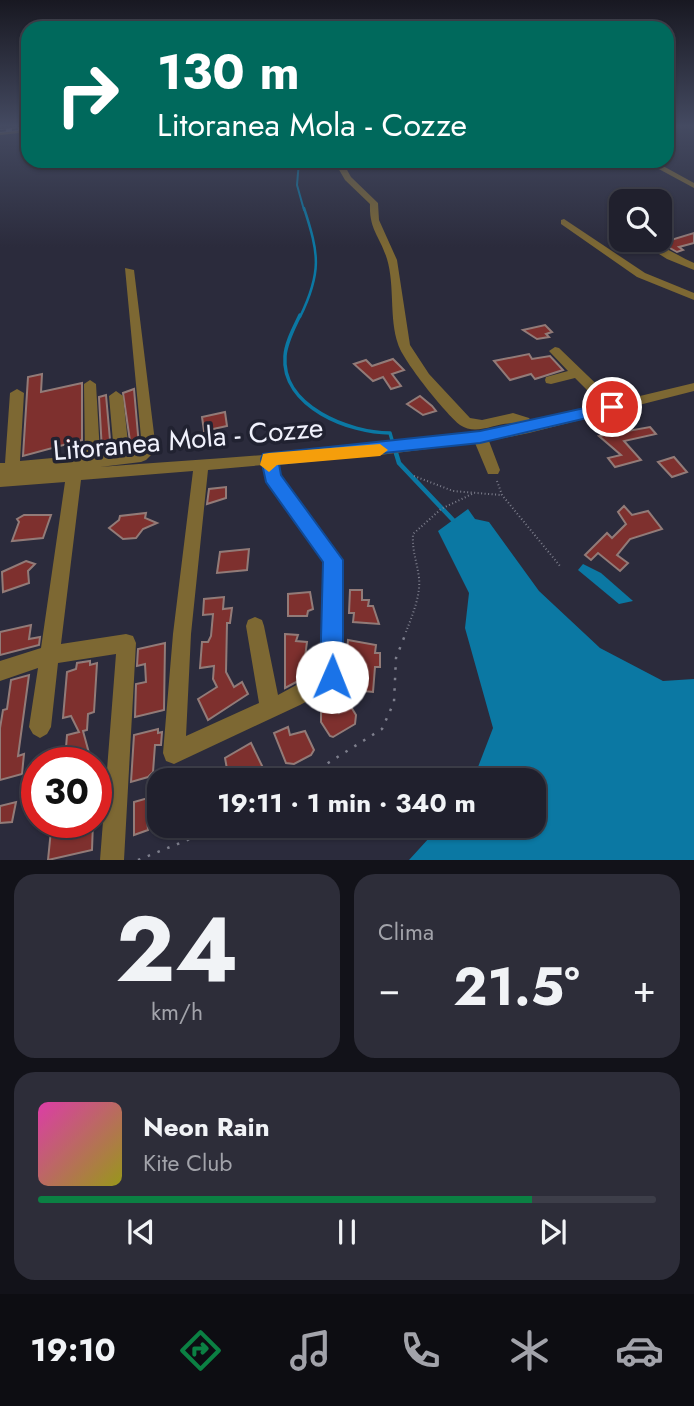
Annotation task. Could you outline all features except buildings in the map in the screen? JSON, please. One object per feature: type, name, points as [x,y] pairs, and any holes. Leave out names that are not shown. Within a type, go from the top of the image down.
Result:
[{"type":"street","points":[[342,168],[348,178],[374,203],[374,220],[392,260],[404,345],[424,377],[466,422],[482,425],[513,418],[524,422],[529,428]]},
{"type":"street","points":[[661,168],[694,186]]},
{"type":"street","points":[[564,222],[641,275],[694,297]]},
{"type":"street","points":[[665,252],[694,267]]},
{"type":"street","points":[[16,393],[6,468],[87,470],[141,456],[149,450],[129,270]]},
{"type":"street","points":[[555,351],[612,407]]},
{"type":"street","points":[[551,380],[578,373]]},
{"type":"street","points":[[40,727],[49,655],[87,470],[90,384]]},
{"type":"street","points":[[493,470],[480,437],[529,428],[694,387]]},
{"type":"street","points":[[116,397],[122,459]]},
{"type":"street","name":"Litoranea Mola - Cozze","points":[[0,481],[87,470],[380,450],[480,437]]},
{"type":"street","points":[[201,464],[182,635],[174,753],[332,677],[333,560],[272,477],[269,459]]},
{"type":"street","points":[[255,626],[270,709]]},
{"type":"street","points":[[0,671],[49,655],[126,643],[112,860]]},
{"type":"path","points":[[493,470],[502,495],[561,566]]},
{"type":"path","points":[[414,476],[453,491],[502,495]]},
{"type":"path","points":[[321,768],[382,729],[394,702],[397,658],[413,615],[419,579],[412,555],[413,534],[440,509],[474,493]]},
{"type":"path","points":[[138,860],[192,838]]},
{"type":"water","points":[[468,509],[475,519],[489,522],[539,591],[600,648],[663,681],[694,679],[694,860],[409,860],[429,838],[546,838],[546,768],[478,768],[493,728],[465,628],[469,593],[438,531]]},
{"type":"water","points":[[583,564],[601,573],[633,601],[619,604],[578,570]]},
{"type":"waterway","points":[[298,168],[297,185],[304,210]]},
{"type":"waterway","points":[[300,317],[312,287],[316,263],[313,238],[304,208]]},
{"type":"waterway","points":[[300,315],[285,356],[287,374],[294,390],[321,414],[338,422],[374,432],[390,433],[396,454]]},
{"type":"waterway","points":[[396,453],[399,463],[453,520]]},
{"type":"slow traffic","points":[[269,465],[269,459],[380,450]]},
{"type":"route","points":[[332,677],[333,560],[272,477],[269,459],[380,450],[480,437],[612,407]]}]
